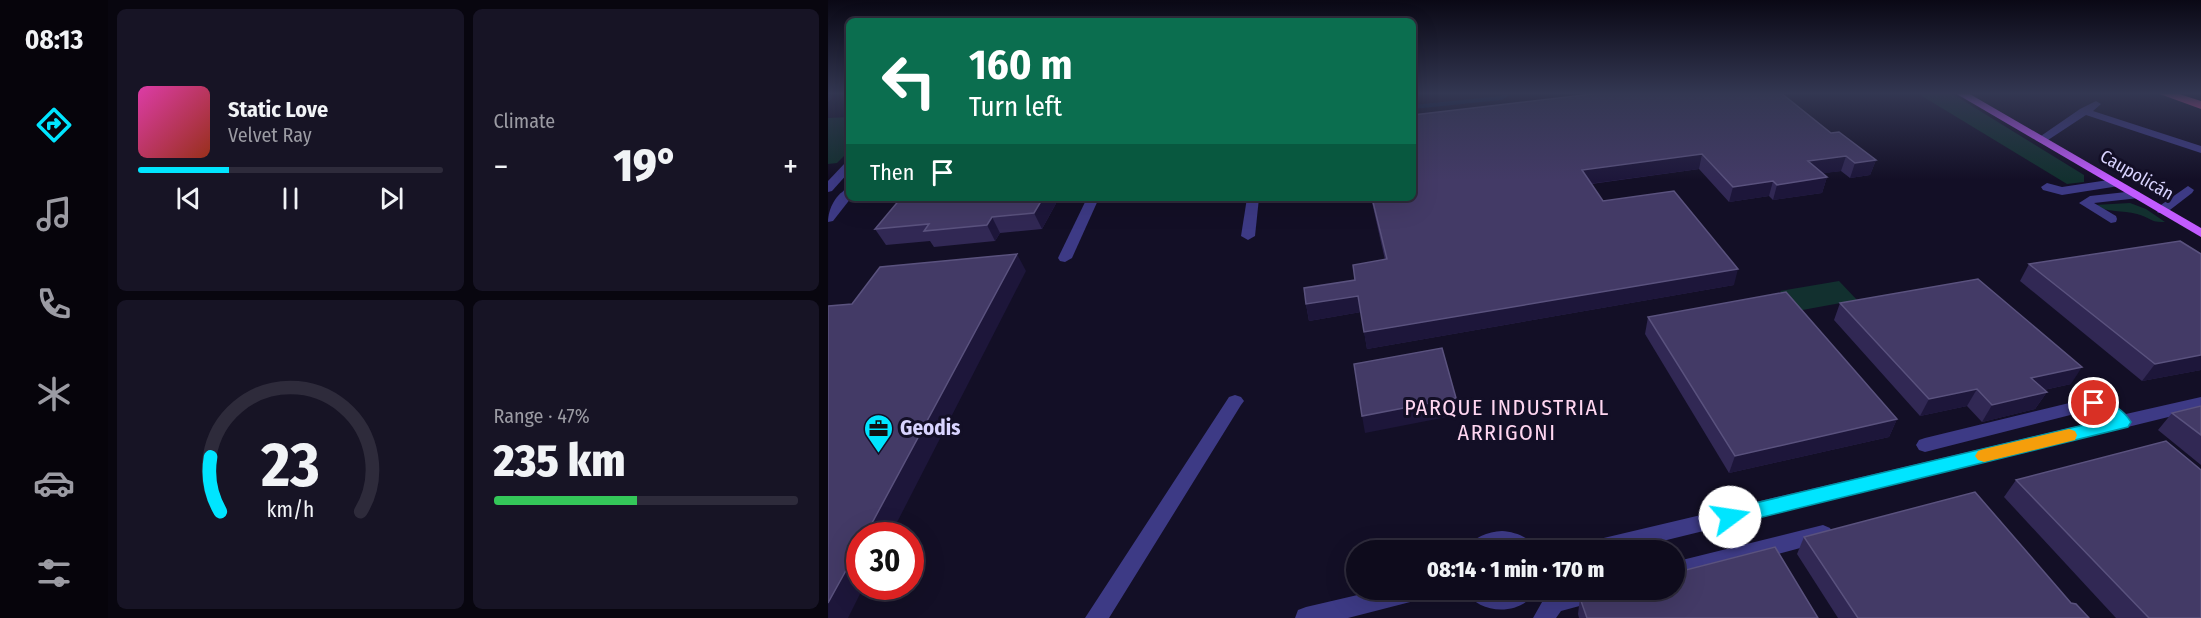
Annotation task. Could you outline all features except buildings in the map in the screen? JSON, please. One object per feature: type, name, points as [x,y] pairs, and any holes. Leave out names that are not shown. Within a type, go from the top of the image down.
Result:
[{"type":"main road","name":"Caupolicán","points":[[2010,122],[2201,233]]},
{"type":"street","points":[[2041,140],[2068,122]]},
{"type":"street","points":[[2117,122],[2201,150]]},
{"type":"street","points":[[828,188],[846,168]]},
{"type":"street","points":[[2047,187],[2062,191],[2115,183]]},
{"type":"street","points":[[2162,210],[2188,190]]},
{"type":"street","points":[[2111,219],[2085,203],[2090,200],[2135,195]]},
{"type":"street","points":[[828,218],[846,196]]},
{"type":"street","points":[[1065,258],[1092,201]]},
{"type":"street","points":[[1248,236],[1253,201]]},
{"type":"street","points":[[1096,618],[1235,401]]},
{"type":"street","points":[[1925,445],[2094,403],[2104,406],[2122,422]]},
{"type":"street","points":[[1632,540],[2201,403]]},
{"type":"street","points":[[1685,569],[1843,529]]},
{"type":"street","points":[[1306,618],[1378,600]]},
{"type":"street","points":[[1544,618],[1554,602],[1562,600]]},
{"type":"green space","points":[[828,122],[846,122],[846,154],[837,163],[828,164]]},
{"type":"green space","points":[[1965,122],[1998,122],[2084,175],[2084,182],[2067,184]]},
{"type":"green space","points":[[2130,203],[2146,209],[2165,222],[2156,222],[2137,214],[2094,205]]},
{"type":"green space","points":[[1839,281],[1857,300],[1797,311],[1780,291]]},
{"type":"slow traffic","points":[[1984,456],[2069,435]]},
{"type":"place","name":"Geodis","points":[[879,454]]},
{"type":"district","name":"PARQUE INDUSTRIAL ARRIGONI","points":[[1507,420]]},
{"type":"route","points":[[1730,517],[2122,422],[2104,406],[2094,403]]}]
